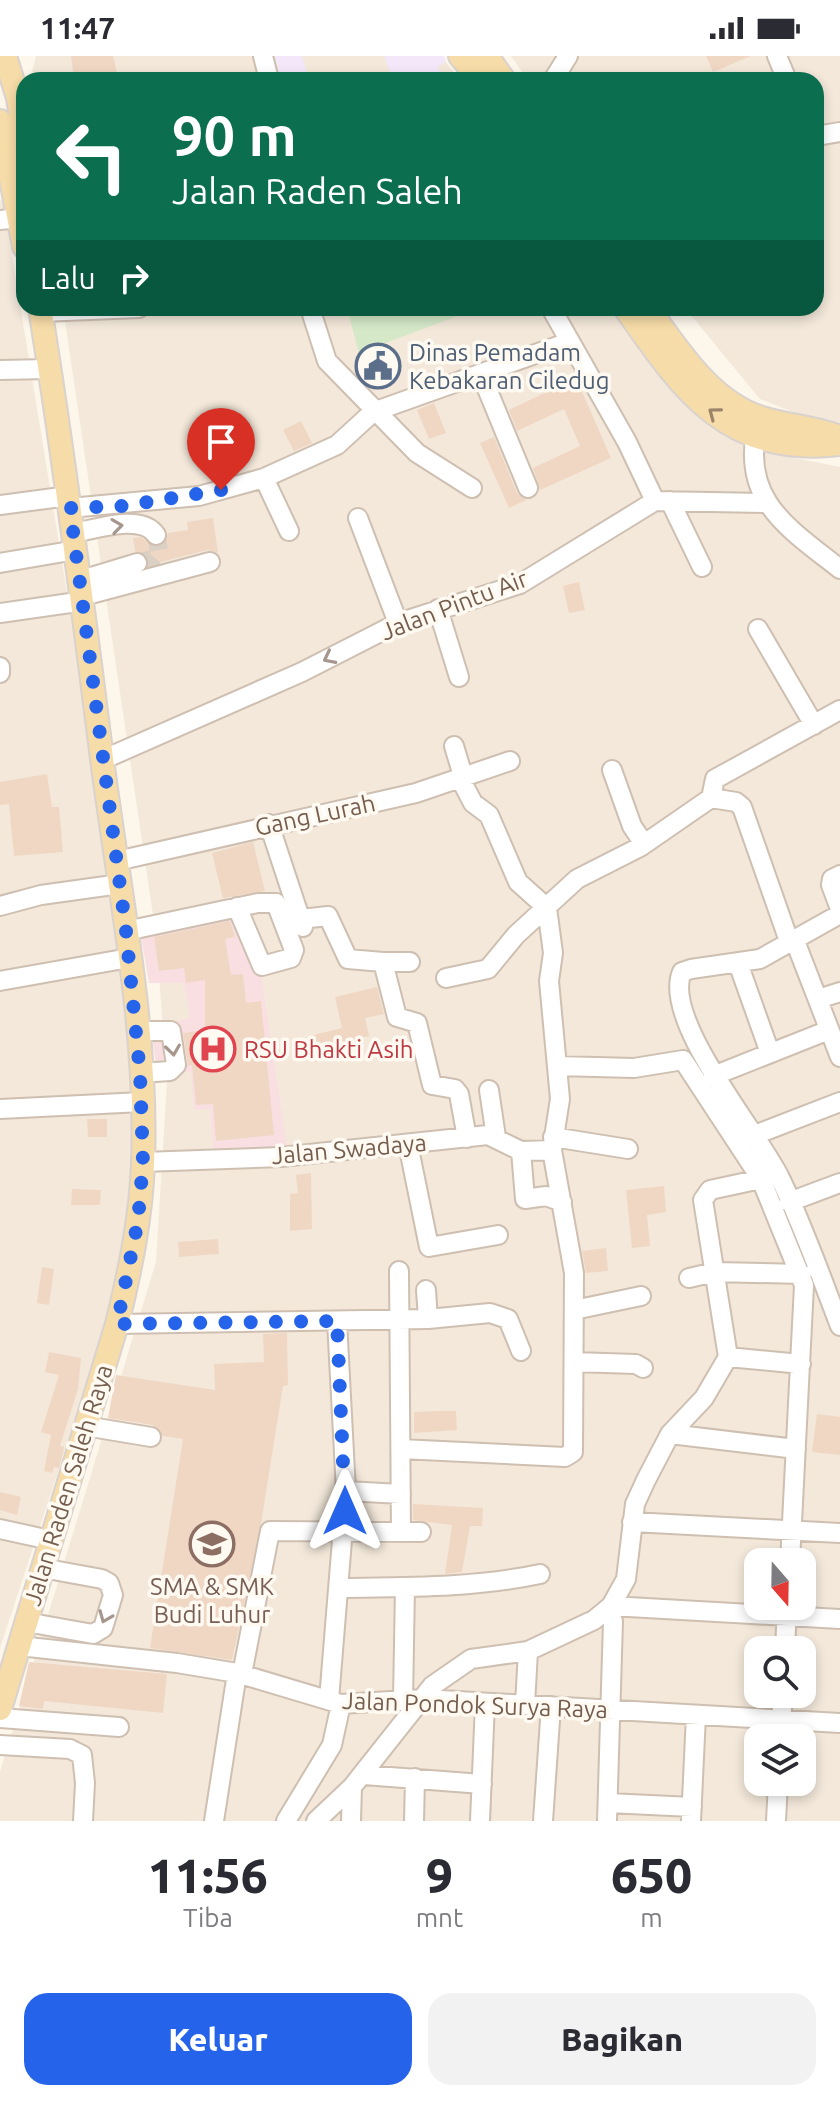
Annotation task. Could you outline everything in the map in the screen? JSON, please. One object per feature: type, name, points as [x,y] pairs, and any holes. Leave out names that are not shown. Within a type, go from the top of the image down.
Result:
[{"type":"main road","points":[[5,56],[16,92]]},
{"type":"main road","points":[[460,56],[474,72]]},
{"type":"main road","points":[[0,121],[9,219]]},
{"type":"main road","name":"Jalan Raden Saleh Raya","points":[[0,1709],[6,1667],[19,1646],[117,1324],[131,1269],[143,1162],[137,1031],[126,931],[83,592],[41,316]]},
{"type":"main road","points":[[631,316],[672,374],[714,415],[815,447],[840,444]]},
{"type":"main road","points":[[654,316],[686,361],[757,428],[840,437]]},
{"type":"street","points":[[313,316],[327,361],[373,412],[417,453],[472,488]]},
{"type":"street","points":[[555,316],[702,567]]},
{"type":"street","points":[[0,505],[199,496],[264,478],[337,445],[373,412],[569,342]]},
{"type":"street","points":[[0,370],[49,369]]},
{"type":"street","points":[[481,374],[528,488]]},
{"type":"street","points":[[757,428],[754,467],[765,503],[796,534],[840,569]]},
{"type":"street","points":[[264,478],[289,531]]},
{"type":"street","points":[[662,501],[765,503]]},
{"type":"street","name":"Jalan Pintu Air","points":[[102,760],[302,672],[398,623],[520,584],[662,501]]},
{"type":"street","points":[[358,518],[398,623]]},
{"type":"street","points":[[0,563],[141,523],[152,528],[156,535]]},
{"type":"street","points":[[0,613],[29,609],[83,592],[210,562]]},
{"type":"street","points":[[83,592],[137,563]]},
{"type":"street","points":[[438,609],[459,677]]},
{"type":"street","points":[[758,629],[814,725]]},
{"type":"street","points":[[711,798],[715,779],[840,710]]},
{"type":"street","points":[[401,1449],[571,1455],[574,1273],[552,1143],[560,1099],[549,981],[553,953],[547,908],[518,882],[489,815],[473,803],[454,746]]},
{"type":"street","name":"Gang Lurah","points":[[117,861],[416,793],[510,761]]},
{"type":"street","points":[[612,770],[632,826],[644,844]]},
{"type":"street","points":[[446,978],[488,969],[516,935],[577,879],[644,844],[711,798],[736,802],[742,807],[792,942],[840,1057]]},
{"type":"street","points":[[269,824],[302,923],[328,916],[348,959],[410,962]]},
{"type":"street","points":[[840,875],[832,879],[831,885],[840,911],[792,942],[760,959],[691,969],[682,972],[678,979],[688,1021],[713,1076],[780,1177],[789,1202],[832,1283],[840,1326]]},
{"type":"street","points":[[0,906],[120,884]]},
{"type":"street","points":[[126,931],[237,907]]},
{"type":"street","points":[[0,981],[129,958]]},
{"type":"street","points":[[383,962],[397,1017],[417,1023],[432,1085],[455,1089],[459,1094],[467,1138]]},
{"type":"street","points":[[738,963],[770,1053]]},
{"type":"street","points":[[818,999],[840,992]]},
{"type":"street","points":[[713,1076],[829,1030]]},
{"type":"street","points":[[137,1031],[171,1031],[176,1065],[170,1071],[140,1073]]},
{"type":"street","points":[[557,1066],[634,1068],[683,1060],[761,1179],[803,1280],[791,1548]]},
{"type":"street","points":[[489,1090],[496,1137],[521,1151],[552,1143],[628,1149]]},
{"type":"street","points":[[0,1109],[142,1102]]},
{"type":"street","points":[[752,1136],[840,1102]]},
{"type":"street","name":"Jalan Swadaya","points":[[143,1162],[281,1157],[496,1137]]},
{"type":"street","points":[[408,1144],[429,1247],[498,1235]]},
{"type":"street","points":[[521,1151],[525,1199],[546,1196],[562,1202]]},
{"type":"street","points":[[316,1821],[358,1781],[432,1686],[471,1659],[528,1651],[594,1620],[608,1608],[626,1579],[635,1504],[670,1434],[704,1398],[728,1357],[703,1200],[710,1190],[761,1179]]},
{"type":"street","points":[[789,1202],[840,1183]]},
{"type":"street","points":[[399,1271],[401,1532]]},
{"type":"street","points":[[689,1278],[715,1272],[832,1283]]},
{"type":"street","points":[[426,1290],[428,1319]]},
{"type":"street","points":[[574,1310],[641,1296]]},
{"type":"street","points":[[117,1324],[428,1319],[499,1314],[513,1326],[521,1351]]},
{"type":"street","points":[[286,1821],[332,1745],[346,1491],[337,1321]]},
{"type":"street","points":[[728,1357],[801,1364]]},
{"type":"street","points":[[574,1362],[636,1364],[643,1368]]},
{"type":"street","points":[[85,1426],[151,1437]]},
{"type":"street","points":[[670,1434],[796,1449]]},
{"type":"street","points":[[346,1491],[401,1494]]},
{"type":"street","points":[[632,1522],[840,1533]]},
{"type":"street","points":[[0,1529],[50,1540]]},
{"type":"street","points":[[214,1821],[239,1674],[270,1531],[421,1532]]},
{"type":"street","points":[[26,1622],[93,1634],[103,1628],[113,1595],[109,1583],[42,1568]]},
{"type":"street","points":[[339,1588],[405,1587],[540,1574]]},
{"type":"street","points":[[403,1700],[405,1587]]},
{"type":"street","points":[[608,1608],[744,1610]]},
{"type":"street","points":[[608,1608],[613,1621],[607,1812],[692,1814],[696,1715]]},
{"type":"street","points":[[816,1615],[840,1619]]},
{"type":"street","name":"Jalan Pondok Surya Raya","points":[[19,1646],[177,1663],[239,1674],[335,1702],[424,1699],[551,1706],[612,1718],[696,1715],[751,1724]]},
{"type":"street","points":[[525,1705],[528,1651]]},
{"type":"street","points":[[480,1821],[485,1703]]},
{"type":"street","points":[[543,1821],[551,1706]]},
{"type":"street","points":[[0,1718],[119,1727]]},
{"type":"street","name":"Jalan Pondok Surya Raya","points":[[816,1725],[840,1723]]},
{"type":"street","points":[[0,1745],[70,1749],[82,1755],[85,1783],[83,1821]]},
{"type":"street","points":[[358,1781],[415,1778],[482,1784]]},
{"type":"street","points":[[414,1821],[415,1778]]},
{"type":"street","points":[[351,1821],[358,1781]]},
{"type":"street","points":[[776,1821],[777,1796]]},
{"type":"shaded area","points":[[36,56],[441,56],[454,72],[32,72]]},
{"type":"shaded area","points":[[275,56],[302,56],[307,72],[279,72]]},
{"type":"shaded area","points":[[384,56],[444,56],[446,62],[438,66],[440,72],[390,72]]},
{"type":"shaded area","points":[[511,56],[840,56],[840,427],[833,428],[760,399],[692,316],[824,316],[824,72],[522,72]]},
{"type":"shaded area","points":[[3,200],[16,280],[16,316],[22,316],[77,654],[127,1032],[134,1182],[110,1314],[0,1648],[0,201]]},
{"type":"shaded area","points":[[64,316],[620,316],[670,388],[751,449],[840,467],[840,1821],[0,1821],[0,1772],[156,1262],[167,1082],[156,935]]},
{"type":"shaded area","name":"RSU Bhakti Asih","points":[[234,911],[260,968],[287,1148],[214,1153],[210,1109],[194,1110],[191,1072],[157,1074],[151,1027],[190,1018],[184,983],[149,983],[140,931]]},
{"type":"green space","points":[[349,316],[458,316],[359,353]]},
{"type":"building","points":[[71,56],[113,56],[117,72],[73,72]]},
{"type":"building","points":[[706,56],[751,56],[713,72]]},
{"type":"building","name":"Dinas Pemadam Kebakaran Ciledug","points":[[388,349],[396,372],[368,382],[360,359]]},
{"type":"building","points":[[576,378],[611,458],[540,490],[533,468],[580,446],[564,409],[517,431],[509,410]]},
{"type":"building","points":[[434,403],[446,433],[429,439],[417,410]]},
{"type":"building","points":[[301,421],[312,443],[294,451],[283,430]]},
{"type":"building","points":[[494,437],[517,493],[526,500],[509,508],[480,443]]},
{"type":"building","points":[[213,518],[218,553],[207,550],[149,565],[146,555],[135,551],[133,538],[140,537],[158,547],[165,543],[168,533],[188,530],[187,522]]},
{"type":"building","points":[[579,582],[585,610],[569,613],[563,586]]},
{"type":"building","points":[[47,774],[52,807],[59,807],[63,852],[14,856],[9,804],[0,805],[0,782]]},
{"type":"building","points":[[253,842],[265,891],[223,898],[212,853]]},
{"type":"building","name":"RSU Bhakti Asih","points":[[230,921],[235,937],[225,939],[231,975],[243,974],[246,1003],[261,1001],[274,1135],[216,1141],[213,1104],[196,1105],[192,1065],[188,1066],[183,1033],[205,1030],[205,980],[186,983],[184,968],[159,971],[154,937]]},
{"type":"building","points":[[377,987],[384,1014],[365,1018],[369,1036],[343,1042],[346,1055],[315,1062],[309,1036],[342,1028],[335,997]]},
{"type":"building","points":[[87,1119],[107,1119],[107,1137],[88,1137]]},
{"type":"building","points":[[311,1173],[312,1229],[290,1231],[290,1194],[298,1193],[296,1175]]},
{"type":"building","points":[[664,1186],[666,1212],[647,1215],[650,1246],[632,1248],[626,1190]]},
{"type":"building","points":[[72,1189],[101,1190],[100,1205],[71,1205]]},
{"type":"building","points":[[218,1239],[219,1254],[179,1257],[178,1242]]},
{"type":"building","points":[[606,1248],[608,1271],[586,1273],[582,1251]]},
{"type":"building","points":[[42,1267],[54,1269],[49,1305],[37,1303]]},
{"type":"building","name":"SMA & SMK Budi Luhur","points":[[287,1333],[288,1385],[283,1386],[261,1524],[232,1660],[150,1648],[183,1439],[163,1436],[153,1425],[108,1418],[116,1375],[215,1390],[214,1364],[264,1362],[263,1334]]},
{"type":"building","points":[[49,1352],[81,1358],[78,1389],[60,1446],[64,1447],[63,1453],[59,1468],[54,1467],[52,1473],[44,1471],[51,1435],[41,1432],[59,1375],[45,1372]]},
{"type":"building","points":[[456,1411],[457,1430],[414,1433],[414,1412]]},
{"type":"building","points":[[817,1414],[840,1417],[840,1455],[812,1452]]},
{"type":"building","points":[[0,1492],[21,1497],[17,1515],[0,1510]]},
{"type":"building","points":[[413,1504],[483,1508],[482,1526],[470,1526],[462,1572],[445,1574],[452,1525],[413,1520]]},
{"type":"building","points":[[29,1662],[167,1674],[163,1713],[44,1701],[43,1709],[19,1706]]},
{"type":"tunnel","points":[[137,563],[152,559],[159,550],[156,535]]},
{"type":"place","name":"Dinas Pemadam Kebakaran Ciledug","points":[[378,366]]},
{"type":"place","name":"RSU Bhakti Asih","points":[[213,1049]]},
{"type":"place","name":"SMA & SMK Budi Luhur","points":[[212,1544]]},
{"type":"route","points":[[221,490],[124,506],[70,508],[126,931],[142,1102],[143,1162],[138,1221],[131,1269],[117,1324],[337,1321],[345,1511]]}]
